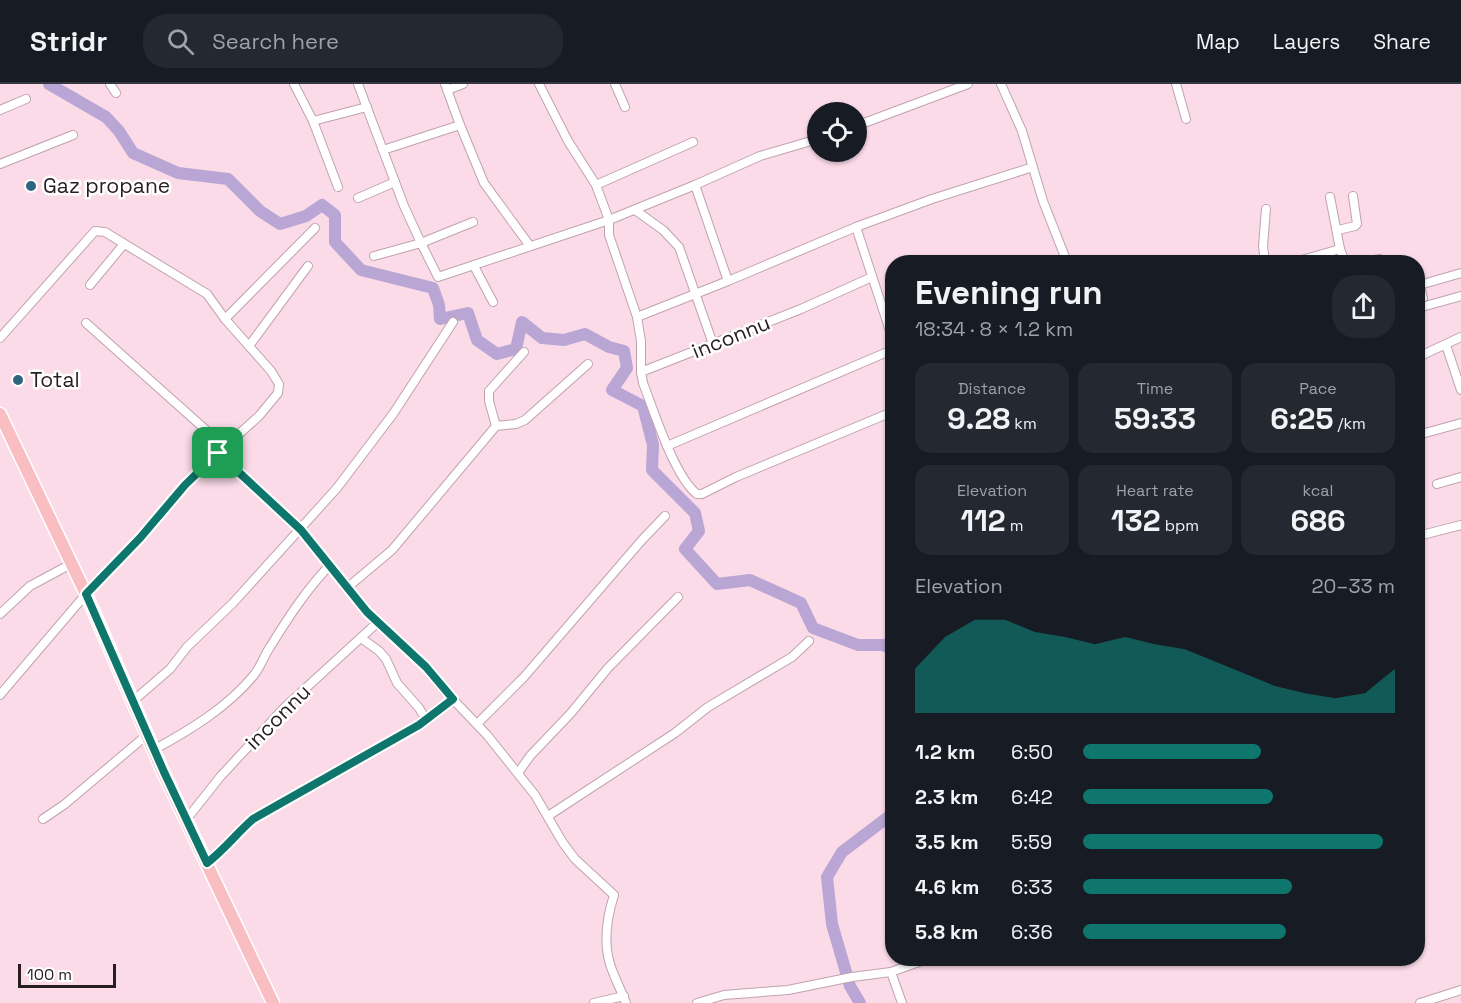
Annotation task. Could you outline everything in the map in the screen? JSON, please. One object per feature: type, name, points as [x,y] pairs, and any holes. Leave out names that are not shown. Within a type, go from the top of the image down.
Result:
[{"type":"main road","points":[[0,414],[86,594],[186,820],[273,1003]]},
{"type":"street","points":[[110,84],[116,93]]},
{"type":"street","points":[[294,84],[313,121],[338,187]]},
{"type":"street","points":[[358,84],[395,182],[438,277],[609,220],[760,156],[807,143]]},
{"type":"street","points":[[463,84],[446,87],[460,125],[484,183],[530,246]]},
{"type":"street","points":[[538,84],[568,141],[596,185],[609,220],[609,235],[637,317],[641,341],[643,383],[667,446],[691,489],[697,494],[702,494],[736,477],[885,415]]},
{"type":"street","points":[[615,84],[624,107]]},
{"type":"street","points":[[867,122],[968,84]]},
{"type":"street","points":[[1001,84],[1022,131],[1043,201],[1065,255]]},
{"type":"street","points":[[1176,84],[1186,119]]},
{"type":"street","points":[[0,110],[26,99]]},
{"type":"street","points":[[313,121],[367,107]]},
{"type":"street","points":[[383,150],[460,125]]},
{"type":"street","points":[[0,164],[73,135]]},
{"type":"street","points":[[596,185],[693,142]]},
{"type":"street","points":[[637,317],[856,227],[932,199],[1033,167]]},
{"type":"street","points":[[358,198],[395,182]]},
{"type":"street","points":[[695,185],[728,281]]},
{"type":"street","points":[[1330,196],[1342,255]]},
{"type":"street","points":[[1338,230],[1357,224],[1353,196]]},
{"type":"street","points":[[1264,255],[1266,209]]},
{"type":"street","points":[[635,210],[675,241],[713,344]]},
{"type":"street","points":[[374,256],[421,243],[473,222]]},
{"type":"street","points":[[856,227],[885,316]]},
{"type":"street","points":[[225,319],[315,228]]},
{"type":"street","points":[[0,338],[95,231],[105,232],[207,294],[225,319],[271,371],[279,384],[278,393],[258,416],[185,485],[140,538],[86,594],[0,695]]},
{"type":"street","points":[[90,285],[124,244]]},
{"type":"street","points":[[1319,255],[1340,249]]},
{"type":"street","points":[[249,346],[308,266]]},
{"type":"street","points":[[474,266],[493,302]]},
{"type":"street","points":[[1425,283],[1461,273]]},
{"type":"street","name":"inconnu","points":[[641,372],[801,309],[872,277]]},
{"type":"street","points":[[1425,306],[1461,296]]},
{"type":"street","points":[[86,322],[225,447]]},
{"type":"street","points":[[133,701],[170,669],[187,647],[233,603],[338,488],[393,414],[453,322]]},
{"type":"street","points":[[1425,354],[1461,337]]},
{"type":"street","points":[[1446,345],[1461,390]]},
{"type":"street","points":[[496,426],[489,401],[489,391],[524,352]]},
{"type":"street","points":[[667,446],[885,353]]},
{"type":"street","points":[[348,588],[392,549],[496,426],[516,424],[525,420],[588,364]]},
{"type":"street","points":[[1425,433],[1461,423]]},
{"type":"street","points":[[218,453],[301,530],[378,622],[426,667],[518,774],[575,859],[614,895],[608,916],[606,944],[610,964],[625,999],[594,1003]]},
{"type":"street","points":[[1437,484],[1461,477]]},
{"type":"street","points":[[477,724],[524,676],[665,516]]},
{"type":"street","points":[[1425,534],[1461,525]]},
{"type":"street","points":[[0,614],[30,586],[71,564]]},
{"type":"street","points":[[155,749],[213,712],[245,685],[260,666],[299,602],[330,565]]},
{"type":"street","points":[[518,774],[530,756],[608,668],[678,597]]},
{"type":"street","name":"inconnu","points":[[186,820],[220,777],[284,708],[378,622]]},
{"type":"street","points":[[361,638],[386,659],[397,683],[419,708],[426,720]]},
{"type":"street","points":[[548,816],[675,733],[708,707],[792,657],[809,641]]},
{"type":"street","points":[[207,863],[253,819],[426,720],[453,699]]},
{"type":"street","points":[[43,819],[65,804],[148,734]]},
{"type":"street","points":[[697,1003],[724,995],[788,990],[891,972],[908,966]]},
{"type":"street","points":[[891,972],[902,1003]]},
{"type":"street","points":[[1420,1003],[1461,990]]},
{"type":"waterway","points":[[49,84],[106,117],[119,131],[133,153],[178,173],[228,179],[260,211],[280,224],[306,216],[322,205],[335,215],[335,242],[361,270],[433,288],[439,305],[440,319],[468,313],[477,340],[497,354],[516,349],[522,322],[542,338],[564,340],[585,334],[609,347],[624,351],[627,368],[612,390],[643,406],[653,445],[652,470],[695,513],[699,531],[685,549],[717,584],[750,580],[801,603],[813,628],[858,645],[885,646]]},
{"type":"waterway","points":[[860,1003],[850,986],[832,924],[827,877],[842,852],[885,819]]},
{"type":"place","name":"Gaz propane","points":[[31,186]]},
{"type":"place","name":"Total","points":[[18,380]]},
{"type":"route","points":[[218,453],[301,530],[367,612],[426,667],[453,699],[419,725],[253,819],[207,863],[164,772],[86,594],[140,538],[185,485],[218,453]]}]
